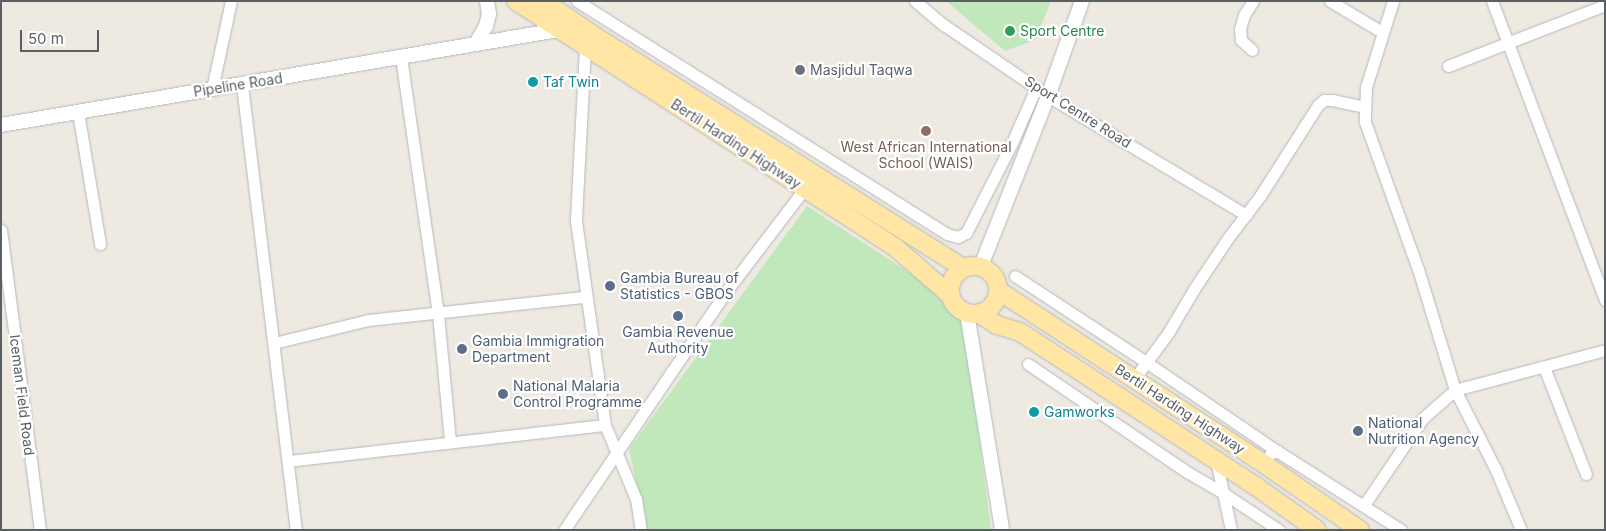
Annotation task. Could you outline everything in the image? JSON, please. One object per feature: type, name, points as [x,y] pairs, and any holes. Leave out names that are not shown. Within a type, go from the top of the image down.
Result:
[{"type":"main road","name":"Bertil Harding Highway","points":[[516,1],[896,248],[950,295]]},
{"type":"main road","name":"Bertil Harding Highway","points":[[543,1],[590,33],[963,268]]},
{"type":"main road","points":[[981,266],[992,273],[999,291],[995,303],[973,313],[956,306],[950,295],[953,277],[963,268],[981,266]]},
{"type":"main road","name":"Bertil Harding Highway","points":[[999,291],[1257,459],[1360,530]]},
{"type":"main road","name":"Bertil Harding Highway","points":[[973,313],[997,325],[1020,332],[1216,460],[1317,530]]},
{"type":"street","points":[[212,89],[231,1]]},
{"type":"street","points":[[476,44],[486,26],[489,14],[488,1]]},
{"type":"street","points":[[577,1],[947,234],[958,237],[966,233],[1011,144],[1036,88]]},
{"type":"street","name":"Sport Centre Road","points":[[915,1],[944,24],[1048,96],[1246,215]]},
{"type":"street","points":[[981,266],[1048,96],[1082,1]]},
{"type":"street","points":[[1252,1],[1244,15],[1240,29],[1241,40],[1252,50]]},
{"type":"street","points":[[1330,1],[1382,32]]},
{"type":"street","points":[[1394,1],[1382,32],[1366,87],[1365,122],[1370,142],[1388,183],[1418,270],[1455,390],[1496,470],[1521,530]]},
{"type":"street","points":[[1492,1],[1605,300]]},
{"type":"street","points":[[1448,66],[1605,5]]},
{"type":"street","name":"Pipeline Road","points":[[1,125],[558,30]]},
{"type":"street","points":[[585,47],[576,221],[605,425],[616,456],[636,499],[642,530]]},
{"type":"street","points":[[401,57],[438,314],[450,442]]},
{"type":"street","points":[[242,85],[296,530]]},
{"type":"street","points":[[1134,379],[1168,333],[1194,289],[1246,215],[1318,105],[1324,100],[1332,100],[1364,107]]},
{"type":"street","points":[[78,112],[100,244]]},
{"type":"street","points":[[564,530],[728,289],[805,188]]},
{"type":"street","name":"Iceman Field Road","points":[[1,230],[40,530]]},
{"type":"street","points":[[1015,276],[1277,451],[1401,530]]},
{"type":"street","points":[[274,343],[368,320],[586,297]]},
{"type":"street","points":[[973,313],[1002,530]]},
{"type":"street","points":[[1364,505],[1423,418],[1455,390],[1605,350]]},
{"type":"street","points":[[1028,364],[1187,472],[1225,494],[1279,530]]},
{"type":"street","points":[[1544,366],[1586,474]]},
{"type":"street","points":[[288,461],[605,425]]},
{"type":"street","points":[[1257,459],[1277,451]]},
{"type":"street","points":[[1216,460],[1225,494],[1231,530]]},
{"type":"green space","name":"Sport Centre","points":[[946,1],[1051,1],[1035,40],[1005,51]]},
{"type":"green space","points":[[807,206],[962,307],[991,530],[647,530],[629,449]]},
{"type":"place","name":"Sport Centre","points":[[1010,31]]},
{"type":"place","name":"Masjidul Taqwa","points":[[800,70]]},
{"type":"place","name":"Taf Twin","points":[[533,82]]},
{"type":"place","name":"West African International School (WAIS)","points":[[926,131]]},
{"type":"place","name":"Gambia Bureau of Statistics - GBOS","points":[[610,286]]},
{"type":"place","name":"Gambia Revenue Authority","points":[[678,316]]},
{"type":"place","name":"Gambia Immigration Department","points":[[462,349]]},
{"type":"place","name":"National Malaria Control Programme","points":[[503,394]]},
{"type":"place","name":"Gamworks","points":[[1034,412]]},
{"type":"place","name":"National Nutrition Agency","points":[[1358,431]]}]
